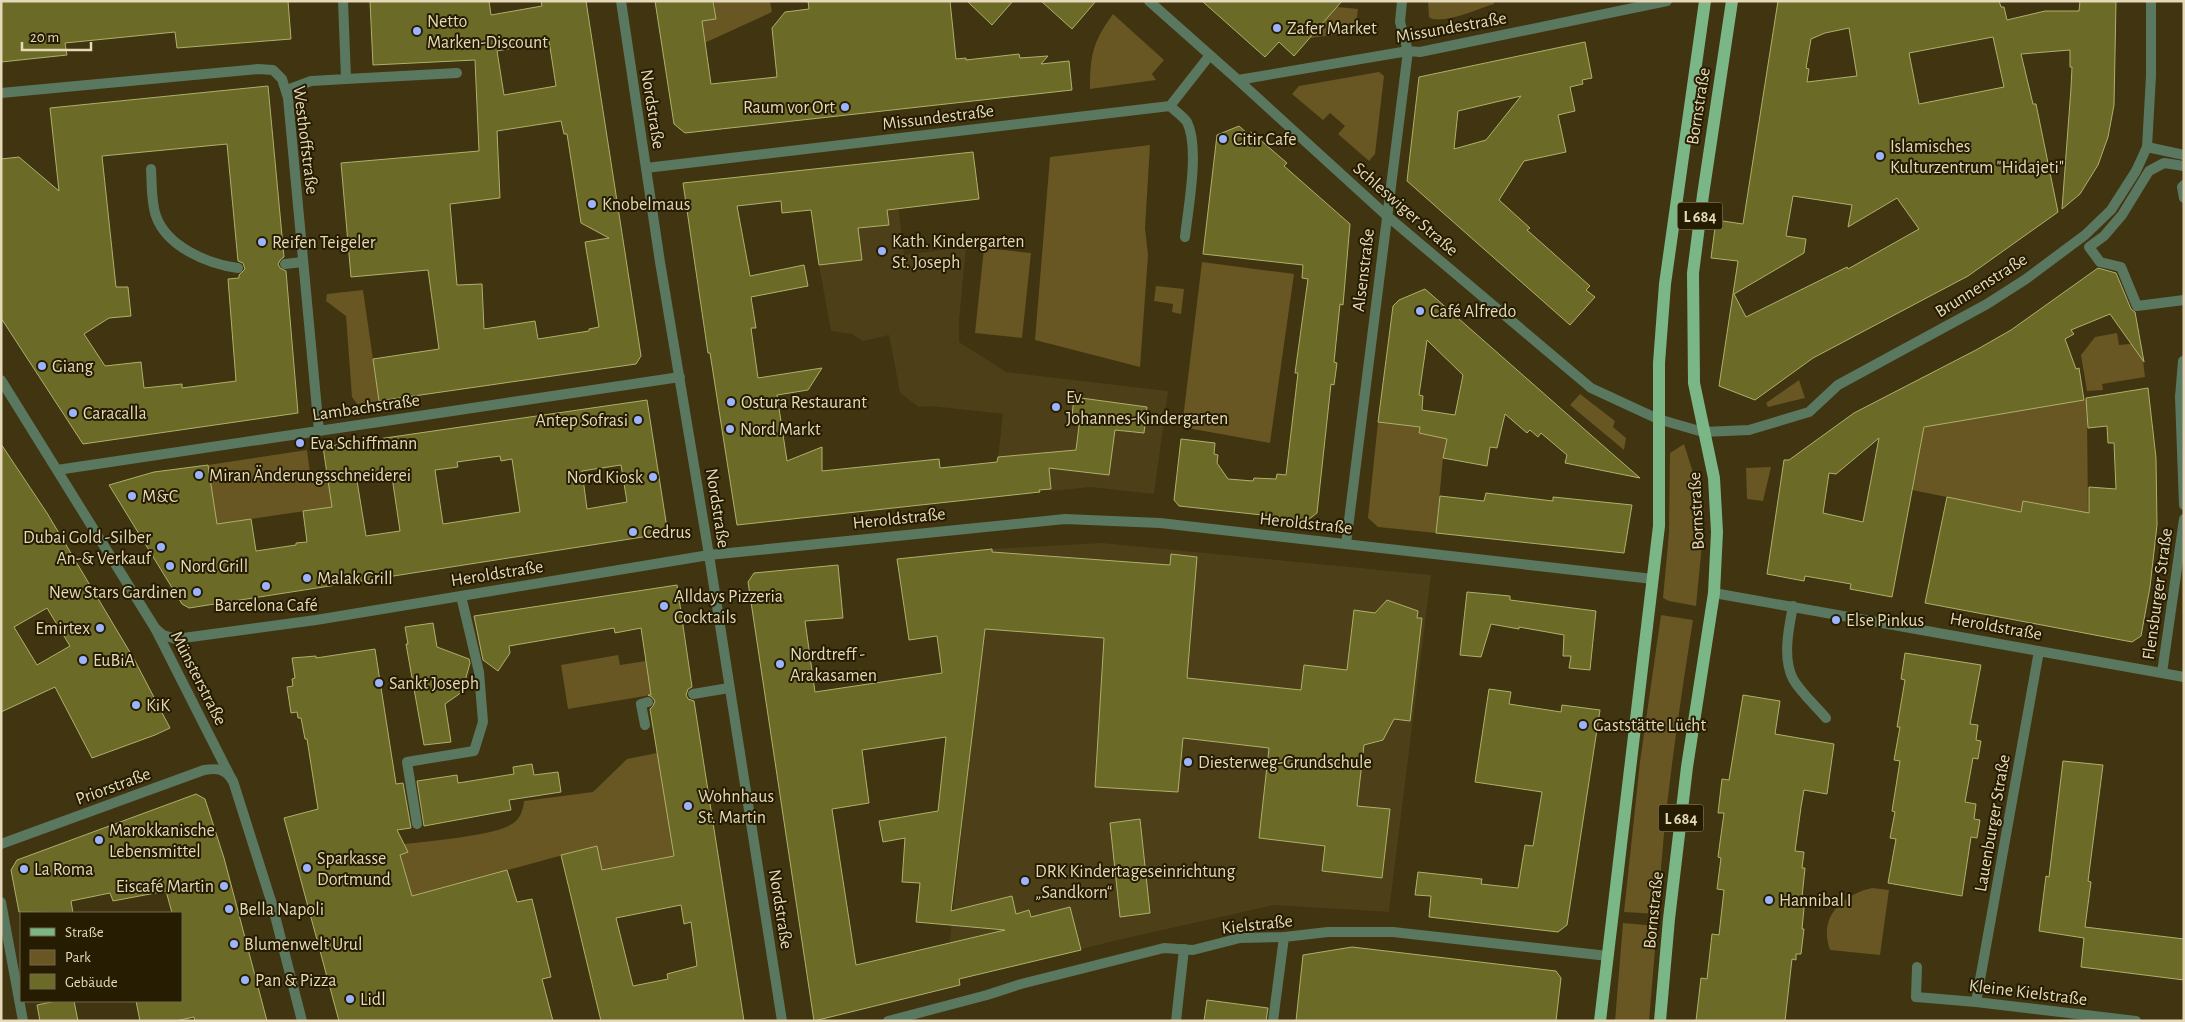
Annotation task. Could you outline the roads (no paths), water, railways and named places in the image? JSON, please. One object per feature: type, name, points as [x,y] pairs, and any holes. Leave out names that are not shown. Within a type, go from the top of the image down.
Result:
[{"type":"main road","name":"Bornstraße","points":[[1600,1021],[1659,526],[1659,362],[1665,284],[1705,1]]},
{"type":"main road","name":"Bornstraße","points":[[1660,1021],[1669,919],[1687,767],[1714,593],[1717,523],[1714,478],[1694,383],[1693,273],[1732,1]]},
{"type":"street","points":[[343,1],[346,79]]},
{"type":"street","name":"Nordstraße","points":[[620,1],[782,1021]]},
{"type":"street","name":"Schleswiger Straße","points":[[1148,1],[1386,215],[1591,388],[1658,419]]},
{"type":"street","name":"Alsenstraße","points":[[1346,544],[1408,50],[1400,22],[1402,1]]},
{"type":"street","name":"Missundestraße","points":[[1238,80],[1408,50],[1420,52],[1668,1]]},
{"type":"street","name":"Brunnenstraße","points":[[1658,419],[1703,432],[1749,430],[1809,412],[1838,384],[1987,304],[2077,241],[2111,210],[2136,171],[2147,147],[2151,76],[2151,1]]},
{"type":"street","points":[[1185,237],[1193,164],[1192,142],[1187,122],[1170,106],[1210,55]]},
{"type":"street","name":"Westhoffstraße","points":[[1,93],[258,69],[273,70],[282,79],[287,90],[318,431]]},
{"type":"street","points":[[287,90],[311,81],[457,73]]},
{"type":"street","name":"Missundestraße","points":[[646,168],[1170,106]]},
{"type":"street","points":[[2147,147],[2184,155]]},
{"type":"street","points":[[2184,166],[2164,163],[2149,172],[2119,220],[2104,236],[2089,247],[2100,262],[2121,267],[2136,306],[2184,300]]},
{"type":"street","points":[[151,169],[156,215],[165,233],[188,251],[221,266],[238,268]]},
{"type":"street","points":[[2184,185],[2182,186],[2184,198]]},
{"type":"street","points":[[285,264],[303,262]]},
{"type":"street","name":"Flensburger Straße","points":[[2183,361],[2184,505]]},
{"type":"street","name":"Lambachstraße","points":[[57,470],[680,377]]},
{"type":"street","name":"Münsterstraße","points":[[1,380],[155,628],[233,780],[272,904],[302,1021]]},
{"type":"street","name":"Heroldstraße","points":[[155,628],[170,637],[186,638],[709,555],[1065,519],[1160,523],[1653,580]]},
{"type":"street","name":"Flensburger Straße","points":[[2162,673],[2184,519]]},
{"type":"street","name":"Heroldstraße","points":[[1714,593],[2184,677]]},
{"type":"street","points":[[417,824],[407,762],[474,751],[483,722],[479,672],[460,596]]},
{"type":"street","points":[[1793,606],[1788,632],[1788,660],[1793,679],[1826,718]]},
{"type":"street","name":"Lauenburger Straße","points":[[1976,1002],[2040,651]]},
{"type":"street","points":[[693,694],[730,688]]},
{"type":"street","points":[[645,725],[641,704],[648,702]]},
{"type":"street","name":"Priorstraße","points":[[1,844],[214,768],[222,770],[233,780]]},
{"type":"street","points":[[1,902],[23,1021]]},
{"type":"street","name":"Kielstraße","points":[[888,1021],[1021,984],[1164,948],[1193,950],[1240,938],[1284,937],[1328,932],[1393,932],[1608,956]]},
{"type":"street","points":[[1273,1021],[1284,937]]},
{"type":"street","points":[[1176,1021],[1184,949]]},
{"type":"street","name":"Kleine Kielstraße","points":[[1917,967],[1916,997],[1976,1002],[2136,1021]]},
{"type":"place","name":"Zafer Market","points":[[1277,28]]},
{"type":"place","name":"Netto Marken-Discount","points":[[417,31]]},
{"type":"place","name":"Raum vor Ort","points":[[845,107]]},
{"type":"place","name":"Citir Cafe","points":[[1223,139]]},
{"type":"place","name":"Islamisches Kulturzentrum \"Hidajeti\"","points":[[1880,156]]},
{"type":"place","name":"Knobelmaus","points":[[592,204]]},
{"type":"place","name":"Reifen Teigeler","points":[[262,242]]},
{"type":"place","name":"Kath. Kindergarten St. Joseph","points":[[882,251]]},
{"type":"place","name":"Café Alfredo","points":[[1420,311]]},
{"type":"place","name":"Giang","points":[[42,366]]},
{"type":"place","name":"Ostura Restaurant","points":[[731,402]]},
{"type":"place","name":"Ev. Johannes-Kindergarten","points":[[1056,407]]},
{"type":"place","name":"Caracalla","points":[[73,413]]},
{"type":"place","name":"Antep Sofrasi","points":[[638,420]]},
{"type":"place","name":"Nord Markt","points":[[730,429]]},
{"type":"place","name":"Eva Schiffmann","points":[[300,443]]},
{"type":"place","name":"Miran Änderungsschneiderei","points":[[199,475]]},
{"type":"place","name":"Nord Kiosk","points":[[653,477]]},
{"type":"place","name":"M&C","points":[[132,496]]},
{"type":"place","name":"Cedrus","points":[[633,532]]},
{"type":"place","name":"Dubai Gold -Silber An-& Verkauf","points":[[161,547]]},
{"type":"place","name":"Nord Grill","points":[[170,566]]},
{"type":"place","name":"Malak Grill","points":[[307,578]]},
{"type":"place","name":"Barcelona Café","points":[[266,586]]},
{"type":"place","name":"New Stars Gardinen","points":[[197,592]]},
{"type":"place","name":"Alldays Pizzeria Cocktails","points":[[664,606]]},
{"type":"place","name":"Else Pinkus","points":[[1836,620]]},
{"type":"place","name":"Emirtex","points":[[100,628]]},
{"type":"place","name":"EuBiA","points":[[83,660]]},
{"type":"place","name":"Nordtreff - Arakasamen","points":[[780,664]]},
{"type":"place","name":"Sankt Joseph","points":[[379,683]]},
{"type":"place","name":"KiK","points":[[136,705]]},
{"type":"place","name":"Gaststätte Lücht","points":[[1583,725]]},
{"type":"place","name":"Diesterweg-Grundschule","points":[[1188,762]]},
{"type":"place","name":"Wohnhaus St. Martin","points":[[688,806]]},
{"type":"place","name":"Marokkanische Lebensmittel","points":[[99,840]]},
{"type":"place","name":"Sparkasse Dortmund","points":[[307,868]]},
{"type":"place","name":"La Roma","points":[[24,869]]},
{"type":"place","name":"DRK Kindertageseinrichtung „Sandkorn“","points":[[1025,881]]},
{"type":"place","name":"Eiscafé Martin","points":[[224,886]]},
{"type":"place","name":"Hannibal I","points":[[1769,900]]},
{"type":"place","name":"Bella Napoli","points":[[229,909]]},
{"type":"place","name":"Blumenwelt Urul","points":[[234,944]]},
{"type":"place","name":"Pan & Pizza","points":[[245,980]]},
{"type":"place","name":"Lidl","points":[[350,999]]}]
